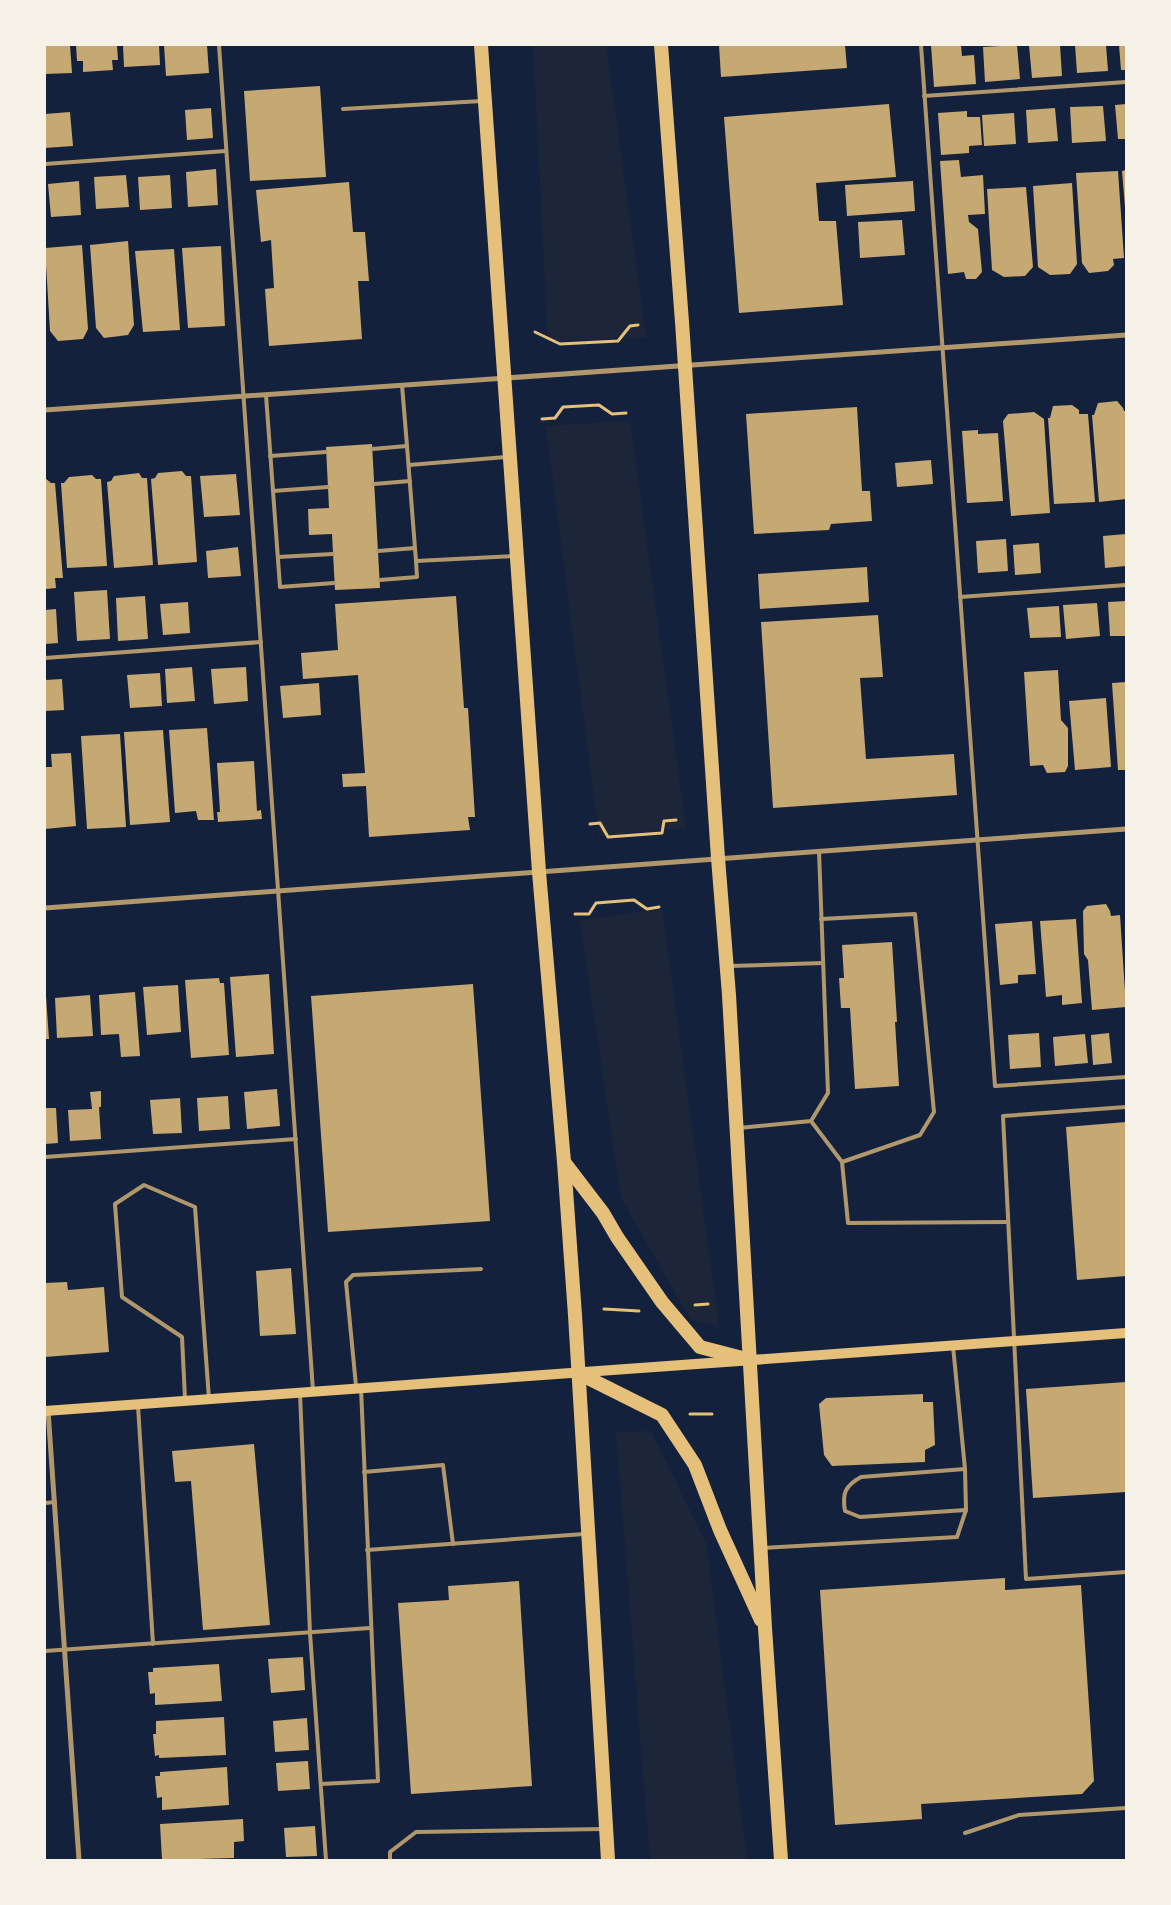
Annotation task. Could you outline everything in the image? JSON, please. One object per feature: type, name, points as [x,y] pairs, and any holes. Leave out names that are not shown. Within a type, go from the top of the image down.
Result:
[{"type":"highway","points":[[481,45],[539,872],[564,1162],[608,1860]]},
{"type":"highway","points":[[661,45],[726,966],[760,1548],[781,1860]]},
{"type":"highway","points":[[564,1162],[603,1213],[617,1238],[662,1302],[700,1347],[750,1360]]},
{"type":"highway","points":[[578,1373],[662,1415],[695,1465],[720,1530],[765,1628]]},
{"type":"main road","points":[[47,1410],[1126,1333]]},
{"type":"street","points":[[45,410],[1126,335]]},
{"type":"street","points":[[45,908],[1126,829]]},
{"type":"street","points":[[47,1410],[79,1860]]},
{"type":"lane","points":[[219,45],[313,1392]]},
{"type":"lane","points":[[921,45],[995,1086],[1126,1077]]},
{"type":"lane","points":[[924,96],[1126,82]]},
{"type":"lane","points":[[343,109],[484,100]]},
{"type":"lane","points":[[45,164],[226,151]]},
{"type":"lane","points":[[380,580],[417,577],[402,385]]},
{"type":"lane","points":[[266,395],[280,586],[334,583]]},
{"type":"lane","points":[[372,448],[407,446]]},
{"type":"lane","points":[[270,456],[326,452]]},
{"type":"lane","points":[[409,465],[509,457]]},
{"type":"lane","points":[[374,484],[410,482]]},
{"type":"lane","points":[[273,491],[328,487]]},
{"type":"lane","points":[[378,551],[415,548]]},
{"type":"lane","points":[[278,557],[333,554]]},
{"type":"lane","points":[[416,561],[516,556]]},
{"type":"lane","points":[[960,597],[1126,585]]},
{"type":"lane","points":[[45,658],[261,642]]},
{"type":"lane","points":[[811,1121],[828,1093],[819,851]]},
{"type":"lane","points":[[821,920],[915,914],[934,1112],[920,1135],[842,1162]]},
{"type":"lane","points":[[726,966],[823,962]]},
{"type":"lane","points":[[1126,1107],[1003,1116],[1026,1579],[1126,1572]]},
{"type":"lane","points":[[811,1121],[842,1162],[848,1223],[1008,1222]]},
{"type":"lane","points":[[736,1129],[811,1121]]},
{"type":"lane","points":[[45,1157],[296,1139]]},
{"type":"lane","points":[[185,1401],[182,1337],[122,1297],[116,1204],[144,1185],[195,1207],[209,1399]]},
{"type":"lane","points":[[321,1784],[378,1781],[359,1389],[346,1282],[353,1275],[482,1269]]},
{"type":"lane","points":[[760,1548],[958,1537],[966,1510],[953,1346]]},
{"type":"lane","points":[[300,1393],[310,1633],[326,1860]]},
{"type":"lane","points":[[137,1404],[153,1644]]},
{"type":"lane","points":[[364,1472],[443,1466],[452,1544]]},
{"type":"lane","points":[[964,1469],[861,1477],[850,1483],[842,1497],[844,1511],[860,1517],[966,1510]]},
{"type":"lane","points":[[45,1503],[55,1502]]},
{"type":"lane","points":[[367,1550],[588,1534]]},
{"type":"lane","points":[[45,1651],[370,1628]]},
{"type":"lane","points":[[965,1833],[1019,1815],[1126,1808]]},
{"type":"lane","points":[[390,1860],[390,1852],[416,1832],[606,1829]]},
{"type":"path","points":[[535,332],[560,344],[618,341],[630,326],[638,325]]},
{"type":"path","points":[[542,419],[555,418],[563,407],[599,405],[612,414],[626,413]]},
{"type":"path","points":[[590,824],[600,823],[608,837],[662,833],[664,821],[676,820]]},
{"type":"path","points":[[575,914],[589,914],[596,903],[634,900],[647,909],[659,907]]},
{"type":"path","points":[[604,1309],[647,1311]]},
{"type":"path","points":[[687,1414],[712,1414]]},
{"type":"shaded area","points":[[533,45],[606,45],[646,337],[548,342]]},
{"type":"shaded area","points":[[630,421],[686,828],[599,836],[546,426]]},
{"type":"shaded area","points":[[662,909],[719,1326],[691,1320],[621,1198],[580,920]]},
{"type":"shaded area","points":[[651,1431],[706,1543],[747,1860],[650,1860],[616,1432]]},
{"type":"building","points":[[45,45],[70,45],[72,73],[45,74]]},
{"type":"building","points":[[76,45],[117,45],[118,60],[112,60],[113,70],[83,72],[83,61],[77,61]]},
{"type":"building","points":[[123,45],[159,45],[160,65],[124,67]]},
{"type":"building","points":[[164,45],[207,45],[209,73],[166,76]]},
{"type":"building","points":[[719,45],[845,45],[847,68],[721,77]]},
{"type":"building","points":[[931,45],[961,45],[962,56],[974,55],[976,84],[934,87]]},
{"type":"building","points":[[1017,45],[1020,79],[985,82],[983,47]]},
{"type":"building","points":[[1029,45],[1060,45],[1062,76],[1032,78]]},
{"type":"building","points":[[1075,45],[1106,45],[1108,71],[1077,73]]},
{"type":"building","points":[[1119,45],[1126,45],[1126,70],[1121,70]]},
{"type":"building","points":[[320,86],[326,177],[250,181],[244,91]]},
{"type":"building","points":[[889,104],[896,177],[816,183],[819,221],[836,221],[843,305],[739,313],[724,117]]},
{"type":"building","points":[[1126,104],[1126,139],[1118,139],[1115,105]]},
{"type":"building","points":[[1103,106],[1106,141],[1072,143],[1070,107]]},
{"type":"building","points":[[211,108],[213,138],[187,140],[185,110]]},
{"type":"building","points":[[1055,108],[1058,141],[1028,143],[1026,110]]},
{"type":"building","points":[[967,111],[967,117],[980,117],[982,145],[969,146],[969,153],[941,155],[938,113]]},
{"type":"building","points":[[70,112],[73,146],[45,148],[45,114]]},
{"type":"building","points":[[1014,113],[1016,144],[984,146],[982,115]]},
{"type":"building","points":[[959,160],[961,177],[983,175],[985,214],[968,215],[969,222],[978,229],[982,272],[976,279],[966,279],[964,272],[948,274],[940,161]]},
{"type":"building","points":[[216,169],[218,205],[188,207],[186,172]]},
{"type":"building","points":[[1126,170],[1126,207],[1125,207],[1122,171]]},
{"type":"building","points":[[1118,171],[1124,258],[1113,259],[1114,265],[1108,271],[1089,273],[1082,263],[1076,173]]},
{"type":"building","points":[[126,175],[129,207],[96,209],[94,177]]},
{"type":"building","points":[[170,175],[172,208],[140,210],[138,177]]},
{"type":"building","points":[[79,181],[81,215],[51,217],[48,184]]},
{"type":"building","points":[[913,181],[915,211],[847,216],[845,185]]},
{"type":"building","points":[[349,182],[353,232],[365,232],[369,281],[358,281],[362,339],[269,346],[265,289],[274,288],[271,240],[261,242],[256,190]]},
{"type":"building","points":[[1072,183],[1077,264],[1070,274],[1050,275],[1038,267],[1033,186]]},
{"type":"building","points":[[1026,187],[1033,267],[1025,276],[1004,277],[992,270],[987,189]]},
{"type":"building","points":[[902,220],[905,255],[860,258],[858,222]]},
{"type":"building","points":[[128,241],[134,325],[128,335],[104,338],[96,328],[90,245]]},
{"type":"building","points":[[82,245],[88,329],[83,339],[58,341],[50,331],[45,248]]},
{"type":"building","points":[[221,246],[225,326],[188,328],[182,248]]},
{"type":"building","points":[[174,249],[180,330],[143,332],[135,251]]},
{"type":"building","points":[[1117,401],[1126,411],[1126,499],[1099,502],[1092,415],[1094,415],[1098,403]]},
{"type":"building","points":[[1072,405],[1079,410],[1079,414],[1088,414],[1095,502],[1054,504],[1048,418],[1050,418],[1053,406]]},
{"type":"building","points":[[857,407],[862,491],[870,491],[872,521],[831,524],[829,530],[754,534],[746,414]]},
{"type":"building","points":[[1034,412],[1044,419],[1050,513],[1011,516],[1003,421],[1008,414]]},
{"type":"building","points":[[978,430],[978,434],[998,433],[1003,501],[967,503],[962,431]]},
{"type":"building","points":[[372,444],[380,588],[335,590],[332,534],[309,535],[308,509],[329,508],[326,447]]},
{"type":"building","points":[[931,460],[933,484],[897,487],[895,463]]},
{"type":"building","points":[[182,471],[186,476],[191,476],[197,562],[158,565],[151,479],[155,478],[158,473]]},
{"type":"building","points":[[139,473],[142,478],[147,478],[153,565],[114,568],[107,482],[111,481],[114,476]]},
{"type":"building","points":[[236,474],[240,515],[204,517],[200,476]]},
{"type":"building","points":[[92,475],[96,479],[101,479],[107,566],[67,568],[61,483],[64,483],[69,477]]},
{"type":"building","points":[[45,478],[51,483],[55,483],[63,578],[55,578],[56,588],[46,589]]},
{"type":"building","points":[[1126,534],[1126,566],[1105,568],[1103,536]]},
{"type":"building","points":[[1006,539],[1008,571],[978,573],[976,541]]},
{"type":"building","points":[[1039,543],[1041,573],[1015,575],[1013,545]]},
{"type":"building","points":[[238,547],[241,576],[208,578],[206,551]]},
{"type":"building","points":[[867,567],[869,602],[760,609],[758,574]]},
{"type":"building","points":[[107,590],[110,639],[77,641],[74,592]]},
{"type":"building","points":[[145,596],[148,639],[118,641],[116,598]]},
{"type":"building","points":[[456,596],[464,708],[468,708],[475,817],[468,817],[470,830],[369,837],[366,786],[343,787],[342,774],[365,773],[358,675],[303,679],[301,653],[338,650],[335,604]]},
{"type":"building","points":[[1126,601],[1126,636],[1110,636],[1108,602]]},
{"type":"building","points":[[188,602],[190,633],[163,635],[160,604]]},
{"type":"building","points":[[1097,603],[1100,636],[1066,639],[1063,605]]},
{"type":"building","points":[[1059,606],[1061,637],[1030,638],[1027,608]]},
{"type":"building","points":[[56,609],[58,643],[45,644],[45,610]]},
{"type":"building","points":[[878,615],[883,677],[860,678],[866,759],[954,754],[957,795],[773,808],[761,622]]},
{"type":"building","points":[[192,667],[195,701],[167,703],[165,669]]},
{"type":"building","points":[[246,667],[248,701],[214,704],[211,669]]},
{"type":"building","points":[[1058,670],[1061,720],[1068,728],[1068,766],[1065,772],[1047,773],[1043,765],[1030,766],[1024,672]]},
{"type":"building","points":[[160,673],[162,706],[130,708],[127,675]]},
{"type":"building","points":[[62,679],[64,710],[45,711],[45,680]]},
{"type":"building","points":[[1126,682],[1126,770],[1118,770],[1112,683]]},
{"type":"building","points":[[319,683],[321,715],[283,718],[280,686]]},
{"type":"building","points":[[1106,698],[1111,767],[1075,770],[1069,701]]},
{"type":"building","points":[[207,728],[214,820],[198,820],[196,811],[175,813],[169,730]]},
{"type":"building","points":[[163,730],[170,822],[130,825],[124,732]]},
{"type":"building","points":[[120,734],[126,827],[87,829],[81,736]]},
{"type":"building","points":[[71,753],[76,826],[45,829],[45,767],[52,767],[51,754]]},
{"type":"building","points":[[254,761],[257,811],[261,810],[262,819],[218,822],[217,812],[220,812],[217,763]]},
{"type":"building","points":[[1106,904],[1111,916],[1120,915],[1126,1007],[1092,1010],[1088,960],[1084,954],[1083,911],[1087,906]]},
{"type":"building","points":[[1076,919],[1082,1003],[1062,1005],[1062,995],[1046,997],[1040,921]]},
{"type":"building","points":[[1032,921],[1036,974],[1018,975],[1018,983],[1000,985],[995,924]]},
{"type":"building","points":[[892,942],[899,1086],[855,1089],[850,1008],[841,1008],[839,978],[844,978],[842,945]]},
{"type":"building","points":[[269,974],[274,1054],[236,1057],[230,977]]},
{"type":"building","points":[[219,978],[220,983],[224,983],[229,1055],[191,1058],[185,980]]},
{"type":"building","points":[[473,984],[490,1221],[328,1232],[311,996]]},
{"type":"building","points":[[178,985],[181,1032],[147,1035],[143,987]]},
{"type":"building","points":[[135,992],[140,1056],[121,1057],[119,1034],[101,1035],[99,995]]},
{"type":"building","points":[[90,995],[93,1036],[57,1038],[55,998]]},
{"type":"building","points":[[46,996],[49,1039],[45,1039]]},
{"type":"building","points":[[1039,1033],[1041,1067],[1010,1069],[1008,1035]]},
{"type":"building","points":[[1109,1033],[1112,1063],[1093,1065],[1091,1035]]},
{"type":"building","points":[[1085,1034],[1088,1063],[1055,1066],[1053,1037]]},
{"type":"building","points":[[277,1089],[280,1126],[247,1129],[244,1092]]},
{"type":"building","points":[[101,1091],[101,1107],[99,1107],[101,1139],[70,1141],[68,1110],[92,1109],[90,1092]]},
{"type":"building","points":[[228,1096],[230,1129],[199,1131],[197,1098]]},
{"type":"building","points":[[180,1098],[182,1133],[153,1134],[150,1100]]},
{"type":"building","points":[[45,1108],[56,1108],[58,1143],[45,1144]]},
{"type":"building","points":[[1126,1122],[1126,1276],[1077,1280],[1066,1127]]},
{"type":"building","points":[[291,1268],[296,1334],[260,1336],[256,1271]]},
{"type":"building","points":[[67,1282],[68,1290],[104,1287],[109,1352],[45,1357],[45,1283]]},
{"type":"building","points":[[1126,1382],[1126,1492],[1033,1498],[1026,1389]]},
{"type":"building","points":[[923,1394],[923,1402],[933,1402],[935,1445],[925,1450],[925,1462],[832,1466],[824,1455],[819,1404],[826,1398]]},
{"type":"building","points":[[254,1444],[270,1625],[203,1630],[191,1481],[175,1482],[172,1451]]},
{"type":"building","points":[[1005,1578],[1005,1590],[1081,1585],[1094,1781],[1082,1794],[921,1804],[922,1819],[835,1825],[820,1590]]},
{"type":"building","points":[[519,1581],[532,1786],[411,1794],[398,1603],[449,1600],[448,1586]]},
{"type":"building","points":[[303,1657],[305,1690],[271,1693],[268,1659]]},
{"type":"building","points":[[219,1664],[222,1701],[155,1705],[155,1693],[150,1694],[148,1672],[153,1672],[153,1668]]},
{"type":"building","points":[[224,1717],[226,1755],[159,1758],[159,1755],[155,1756],[153,1734],[156,1734],[156,1721]]},
{"type":"building","points":[[307,1718],[309,1750],[275,1752],[273,1721]]},
{"type":"building","points":[[308,1761],[310,1789],[278,1791],[276,1763]]},
{"type":"building","points":[[227,1767],[229,1805],[162,1810],[162,1797],[157,1798],[155,1776],[160,1776],[160,1772]]},
{"type":"building","points":[[243,1819],[244,1841],[234,1842],[234,1858],[162,1860],[160,1824]]},
{"type":"building","points":[[315,1826],[317,1856],[286,1857],[284,1828]]}]
